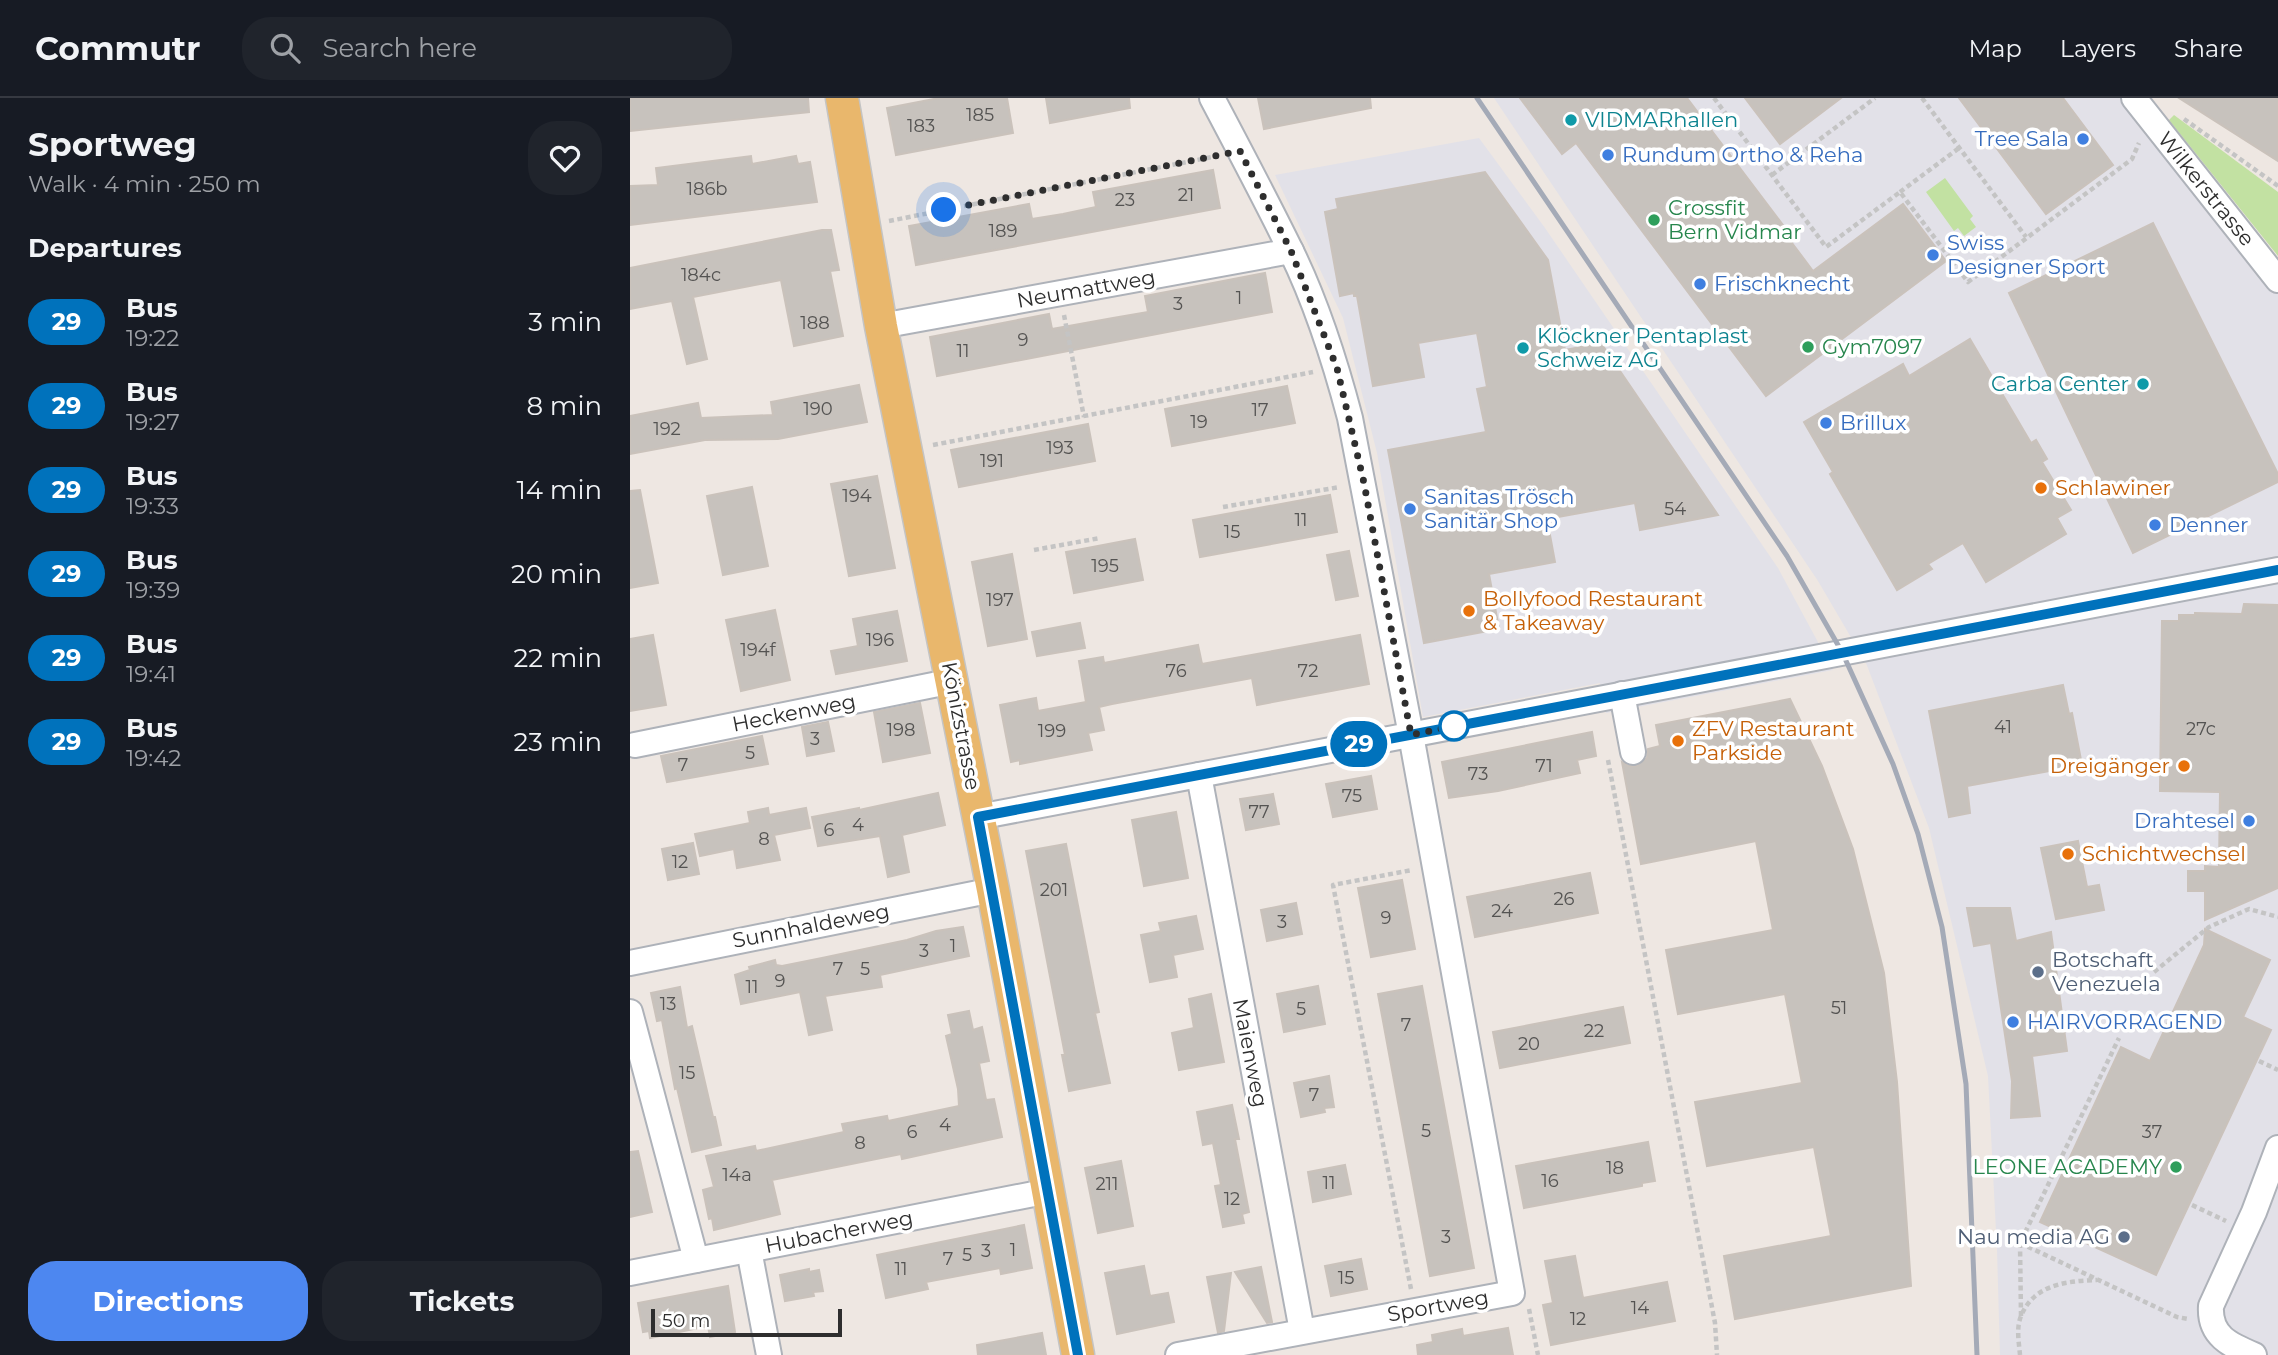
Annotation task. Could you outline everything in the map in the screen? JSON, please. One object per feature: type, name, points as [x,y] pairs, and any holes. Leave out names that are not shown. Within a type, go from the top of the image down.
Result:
[{"type":"main road","name":"Könizstrasse","points":[[842,98],[881,326],[953,681],[1078,1355]]},
{"type":"street","name":"Sportweg","points":[[1178,1355],[1512,1293],[1364,483],[1337,368],[1291,251],[1212,98]]},
{"type":"street","name":"Wilkerstrasse","points":[[2134,99],[2278,280]]},
{"type":"street","name":"Neumattweg","points":[[881,326],[1291,251]]},
{"type":"street","points":[[978,817],[2278,570]]},
{"type":"street","name":"Heckenweg","points":[[635,745],[953,681]]},
{"type":"street","points":[[1622,694],[1633,752]]},
{"type":"street","name":"Maienweg","points":[[1199,775],[1302,1331]]},
{"type":"street","name":"Sunnhaldeweg","points":[[630,963],[993,890]]},
{"type":"street","points":[[630,1012],[696,1260]]},
{"type":"street","points":[[2254,1355],[2218,1335],[2211,1322],[2211,1306],[2246,1230],[2278,1148]]},
{"type":"street","name":"Hubacherweg","points":[[630,1273],[1049,1191]]},
{"type":"street","points":[[749,1250],[769,1355]]},
{"type":"path","points":[[1714,98],[1826,247],[1959,148]]},
{"type":"path","points":[[1772,175],[1875,98]]},
{"type":"path","points":[[1922,98],[2026,237]]},
{"type":"path","points":[[2134,99],[2163,104],[2278,186]]},
{"type":"path","points":[[1900,192],[1968,282],[2132,159],[2140,140]]},
{"type":"path","points":[[864,226],[1240,151]]},
{"type":"path","points":[[1059,294],[1084,417]]},
{"type":"path","points":[[905,450],[1337,368]]},
{"type":"path","points":[[1223,507],[1364,483]]},
{"type":"path","points":[[1034,550],[1100,538]]},
{"type":"path","points":[[1607,753],[1715,1323],[1717,1355]]},
{"type":"path","points":[[1415,1311],[1334,885],[1435,866]]},
{"type":"path","points":[[2154,972],[2209,927],[2249,909],[2278,917]]},
{"type":"path","points":[[2020,1355],[2020,1243],[2119,1038]]},
{"type":"path","points":[[2259,1061],[2278,1070]]},
{"type":"path","points":[[2192,1205],[2246,1230]]},
{"type":"path","points":[[2020,1243],[2177,1317],[2211,1322]]},
{"type":"path","points":[[2021,1316],[2029,1303],[2047,1288],[2070,1281],[2100,1280]]},
{"type":"path","points":[[1512,1293],[1526,1290],[1538,1355]]},
{"type":"shaded area","points":[[1494,98],[2121,98],[2278,294],[2278,1355],[2000,1355],[1988,1076],[1929,828],[1866,663],[1818,581]]},
{"type":"shaded area","points":[[1479,138],[1545,228],[1778,568],[1833,670],[1606,713],[1600,683],[1423,717],[1377,453],[1343,318],[1275,175]]},
{"type":"green space","points":[[2174,115],[2278,192],[2278,256],[2169,120]]},
{"type":"green space","points":[[1945,178],[1973,216],[1970,219],[1976,227],[1964,236],[1958,228],[1954,231],[1926,192]]},
{"type":"building","points":[[630,98],[808,98],[809,112],[630,131]]},
{"type":"building","points":[[939,98],[1007,98],[1013,133],[896,155],[887,108]]},
{"type":"building","points":[[1046,98],[1129,98],[1130,108],[1050,123]]},
{"type":"building","points":[[1258,98],[1370,98],[1371,108],[1264,129]]},
{"type":"building","points":[[1520,98],[1687,98],[1789,233],[1786,235],[1813,271],[1903,204],[1946,261],[1766,396],[1576,143],[1562,154]]},
{"type":"building","points":[[1745,98],[1841,98],[1780,144]]},
{"type":"building","points":[[1959,98],[2063,98],[2113,165],[2046,214]]},
{"type":"building","points":[[2179,98],[2278,98],[2278,161]]},
{"type":"building","points":[[751,156],[752,164],[796,156],[798,164],[810,162],[817,202],[630,225],[630,186],[658,185],[656,168]]},
{"type":"building","points":[[1213,170],[1220,208],[916,265],[909,226],[1029,204],[1032,219],[1063,214],[1096,207],[1093,192]]},
{"type":"building","name":"Klöckner Pentaplast Schweiz AG","points":[[1485,172],[1548,260],[1565,350],[1601,343],[1718,515],[1640,530],[1635,503],[1547,519],[1555,562],[1489,574],[1499,629],[1424,643],[1388,450],[1486,432],[1477,389],[1487,387],[1477,333],[1418,343],[1424,377],[1373,386],[1357,296],[1354,296],[1354,293],[1340,296],[1325,212],[1338,209],[1336,199]]},
{"type":"building","name":"Carba Center","points":[[2153,223],[2278,474],[2278,482],[2133,553],[2009,293]]},
{"type":"building","points":[[831,230],[839,270],[830,271],[843,336],[794,346],[781,280],[693,297],[707,359],[687,364],[672,301],[630,309],[630,268]]},
{"type":"building","points":[[1265,273],[1272,312],[937,376],[930,337],[1049,314],[1052,329],[1148,312],[1145,296]]},
{"type":"building","points":[[1970,339],[2031,443],[2036,440],[2047,459],[2042,462],[2071,510],[2057,518],[2066,534],[1986,582],[1963,543],[1928,564],[1932,569],[1897,590],[1830,474],[1833,472],[1804,422],[1903,364],[1909,376]]},
{"type":"building","points":[[859,385],[867,422],[778,439],[705,440],[630,454],[630,416],[698,403],[701,418],[773,415],[771,402]]},
{"type":"building","points":[[1287,386],[1295,423],[1172,446],[1165,409]]},
{"type":"building","points":[[1088,424],[1095,461],[959,487],[951,450]]},
{"type":"building","points":[[877,476],[895,568],[849,576],[831,484]]},
{"type":"building","points":[[752,487],[768,566],[723,575],[707,496]]},
{"type":"building","points":[[640,490],[658,583],[630,588],[630,491]]},
{"type":"building","points":[[1330,495],[1337,532],[1200,557],[1193,520]]},
{"type":"building","points":[[1135,539],[1143,580],[1074,593],[1066,552]]},
{"type":"building","points":[[1349,551],[1358,596],[1336,600],[1327,555]]},
{"type":"building","points":[[1012,554],[1027,639],[988,646],[972,562]]},
{"type":"building","points":[[2244,604],[2278,605],[2278,888],[2205,920],[2205,891],[2188,891],[2188,871],[2205,871],[2205,866],[2219,867],[2220,792],[2160,791],[2162,621],[2179,621],[2179,615],[2195,613],[2242,614]]},
{"type":"building","points":[[775,610],[790,680],[741,691],[726,620]]},
{"type":"building","points":[[897,611],[907,661],[836,674],[831,651],[858,646],[853,619]]},
{"type":"building","points":[[1080,623],[1085,648],[1037,656],[1032,632]]},
{"type":"building","points":[[653,635],[666,705],[630,711],[630,639]]},
{"type":"building","points":[[1360,635],[1369,684],[1257,705],[1252,678],[1112,704],[1099,707],[1104,730],[1088,733],[1092,750],[1020,764],[1020,760],[1011,762],[1000,705],[1036,698],[1038,711],[1086,702],[1079,661],[1103,657],[1104,663],[1198,645],[1202,664]]},
{"type":"building","points":[[2063,685],[2069,714],[2072,713],[2082,765],[1967,786],[1970,813],[1949,817],[1929,711]]},
{"type":"building","points":[[1790,699],[1822,766],[1853,849],[1884,973],[1897,1082],[1911,1286],[1735,1319],[1724,1256],[1831,1236],[1814,1147],[1707,1166],[1695,1102],[1802,1083],[1785,994],[1678,1014],[1666,950],[1773,930],[1756,841],[1641,864],[1622,762],[1636,766],[1647,758],[1648,749],[1660,746],[1656,725]]},
{"type":"building","points":[[920,703],[930,753],[883,762],[874,712]]},
{"type":"building","points":[[828,722],[834,751],[807,756],[802,727]]},
{"type":"building","points":[[1592,732],[1596,756],[1577,760],[1580,773],[1498,791],[1449,798],[1442,762]]},
{"type":"building","points":[[762,736],[768,764],[667,782],[661,756]]},
{"type":"building","points":[[1371,776],[1377,809],[1333,817],[1326,784]]},
{"type":"building","points":[[938,793],[945,825],[902,835],[909,872],[888,877],[880,836],[818,846],[812,817]]},
{"type":"building","points":[[1273,794],[1279,824],[1246,830],[1240,799]]},
{"type":"building","points":[[768,808],[769,815],[806,808],[810,828],[774,835],[780,860],[737,868],[734,849],[700,856],[695,834],[750,823],[748,812]]},
{"type":"building","points":[[1176,812],[1188,878],[1144,886],[1132,820]]},
{"type":"building","points":[[2078,841],[2087,887],[2099,885],[2104,910],[2056,919],[2041,848]]},
{"type":"building","points":[[693,843],[699,874],[668,880],[662,849]]},
{"type":"building","points":[[1066,844],[1110,1083],[1069,1091],[1062,1055],[1065,1055],[1026,851]]},
{"type":"building","points":[[1590,873],[1598,913],[1475,937],[1467,897]]},
{"type":"building","points":[[1402,880],[1415,949],[1371,957],[1358,888]]},
{"type":"building","points":[[1296,903],[1302,934],[1267,941],[1261,910]]},
{"type":"building","points":[[1967,908],[2010,908],[2016,941],[2051,932],[2067,1051],[2032,1056],[2040,1116],[2011,1118],[2012,1081],[1991,943],[1974,946]]},
{"type":"building","points":[[1196,916],[1203,949],[1173,955],[1177,977],[1150,982],[1141,935],[1161,931],[1159,923]]},
{"type":"building","points":[[963,927],[969,956],[880,975],[882,987],[825,996],[832,1030],[809,1035],[800,992],[741,1004],[735,975],[750,970],[749,967],[775,960],[776,965],[782,966]]},
{"type":"building","points":[[2205,929],[2270,960],[2243,1017],[2271,1030],[2156,1275],[2040,1222],[2121,1047],[2150,1061],[2204,945]]},
{"type":"building","points":[[1318,986],[1325,1024],[1284,1032],[1277,994]]},
{"type":"building","points":[[1422,986],[1474,1268],[1430,1276],[1378,994]]},
{"type":"building","points":[[680,987],[687,1028],[692,1026],[721,1145],[692,1152],[677,1088],[675,1089],[662,1020],[657,1021],[651,993]]},
{"type":"building","points":[[1211,994],[1224,1062],[1179,1070],[1172,1033],[1194,1028],[1189,999]]},
{"type":"building","points":[[1623,1007],[1630,1043],[1500,1068],[1493,1032]]},
{"type":"building","points":[[969,1011],[973,1030],[982,1027],[989,1061],[979,1063],[986,1100],[994,1099],[1002,1137],[902,1159],[901,1154],[772,1180],[780,1214],[714,1230],[703,1190],[714,1187],[706,1156],[755,1146],[756,1151],[844,1132],[842,1124],[887,1116],[888,1121],[959,1106],[958,1089],[946,1036],[952,1034],[948,1015]]},
{"type":"building","points":[[1329,1076],[1334,1107],[1324,1108],[1325,1112],[1301,1117],[1294,1083]]},
{"type":"building","points":[[1232,1105],[1239,1139],[1235,1139],[1249,1212],[1242,1214],[1244,1223],[1223,1227],[1215,1186],[1221,1185],[1213,1143],[1203,1145],[1197,1112]]},
{"type":"building","points":[[1648,1142],[1655,1181],[1642,1183],[1642,1186],[1524,1208],[1516,1166]]},
{"type":"building","points":[[638,1151],[652,1212],[630,1217],[630,1152]]},
{"type":"building","points":[[1121,1161],[1133,1226],[1098,1233],[1085,1168]]},
{"type":"building","points":[[1345,1165],[1351,1194],[1313,1202],[1308,1172]]},
{"type":"building","points":[[1024,1225],[1032,1268],[1001,1274],[1000,1268],[926,1282],[928,1289],[886,1298],[877,1255]]},
{"type":"building","points":[[1575,1256],[1583,1298],[1667,1282],[1675,1321],[1551,1345],[1543,1305],[1553,1303],[1545,1261]]},
{"type":"building","points":[[1361,1259],[1367,1289],[1331,1296],[1325,1266]]},
{"type":"building","points":[[1144,1266],[1150,1296],[1168,1293],[1174,1322],[1117,1334],[1105,1273]]},
{"type":"building","points":[[1261,1267],[1272,1322],[1267,1323],[1235,1272]]},
{"type":"building","points":[[809,1269],[809,1272],[819,1270],[823,1291],[813,1292],[814,1296],[785,1301],[780,1275]]},
{"type":"building","points":[[1231,1273],[1224,1331],[1218,1333],[1207,1277]]},
{"type":"building","points":[[728,1286],[735,1332],[710,1337],[708,1326],[650,1338],[649,1331],[643,1332],[638,1303]]},
{"type":"building","points":[[1508,1328],[1513,1355],[1418,1355],[1417,1345],[1433,1342],[1432,1335],[1462,1329],[1463,1336]]},
{"type":"building","points":[[1042,1333],[1046,1355],[978,1355],[977,1345]]},
{"type":"railway","points":[[1477,98],[1787,556],[1842,652],[1893,764],[1918,834],[1942,927],[1966,1084],[1977,1355]]},
{"type":"bus line","name":"29","points":[[1078,1355],[978,817],[2278,570]]},
{"type":"place","name":"VIDMARhallen","points":[[1571,120]]},
{"type":"place","name":"Tree Sala","points":[[2083,139]]},
{"type":"place","name":"Rundum Ortho & Reha","points":[[1608,155]]},
{"type":"place","name":"Crossfit Bern Vidmar","points":[[1654,220]]},
{"type":"place","name":"Swiss Designer Sport","points":[[1933,255]]},
{"type":"place","name":"Frischknecht","points":[[1700,284]]},
{"type":"place","name":"Gym7097","points":[[1808,347]]},
{"type":"place","name":"Klöckner Pentaplast Schweiz AG","points":[[1523,348]]},
{"type":"place","name":"Carba Center","points":[[2143,384]]},
{"type":"place","name":"Brillux","points":[[1826,423]]},
{"type":"place","name":"Schlawiner","points":[[2041,488]]},
{"type":"place","name":"Sanitas Trösch Sanitär Shop","points":[[1410,509]]},
{"type":"place","name":"Denner","points":[[2155,525]]},
{"type":"place","name":"Bollyfood Restaurant & Takeaway","points":[[1469,611]]},
{"type":"place","name":"ZFV Restaurant Parkside","points":[[1678,741]]},
{"type":"place","name":"Dreigänger","points":[[2184,766]]},
{"type":"place","name":"Drahtesel","points":[[2249,821]]},
{"type":"place","name":"Schichtwechsel","points":[[2068,854]]},
{"type":"place","name":"Botschaft Venezuela","points":[[2038,972]]},
{"type":"place","name":"HAIRVORRAGEND","points":[[2013,1022]]},
{"type":"place","name":"LEONE ACADEMY","points":[[2176,1167]]},
{"type":"place","name":"Nau media AG","points":[[2124,1237]]},
{"type":"route","points":[[944,210],[1240,151],[1291,251],[1337,368],[1364,483],[1411,735],[1454,726]]}]
